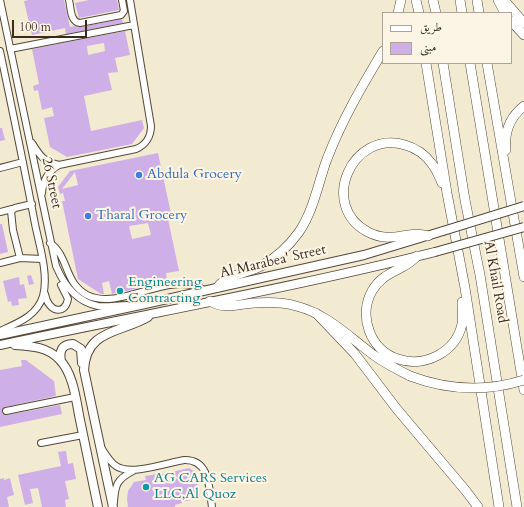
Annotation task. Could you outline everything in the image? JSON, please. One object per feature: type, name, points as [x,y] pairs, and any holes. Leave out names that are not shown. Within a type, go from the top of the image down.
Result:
[{"type":"highway","points":[[398,12],[401,0]]},
{"type":"highway","points":[[416,0],[418,12]]},
{"type":"highway","points":[[433,0],[436,12]]},
{"type":"highway","points":[[460,0],[462,12]]},
{"type":"highway","points":[[477,0],[479,12]]},
{"type":"highway","points":[[498,0],[504,12]]},
{"type":"highway","points":[[504,0],[524,23]]},
{"type":"highway","points":[[512,22],[524,35]]},
{"type":"highway","points":[[218,287],[224,280],[254,270],[271,260],[285,248],[299,232],[309,213],[327,159],[342,123],[363,83],[382,53]]},
{"type":"highway","points":[[426,64],[447,193],[465,288],[499,507]]},
{"type":"highway","name":"Al Khail Road","points":[[443,64],[465,200],[480,275],[517,507]]},
{"type":"highway","name":"Al Khail Road","points":[[470,64],[524,390]]},
{"type":"highway","points":[[487,64],[524,277]]},
{"type":"highway","points":[[505,171],[508,163],[505,142],[508,127],[515,114],[524,106]]},
{"type":"highway","points":[[428,236],[419,234],[384,238],[362,228],[351,216],[344,199],[345,179],[349,168],[363,152],[372,147],[392,142],[402,144],[420,151],[427,157],[433,164],[447,193]]},
{"type":"highway","points":[[417,256],[410,263],[384,276],[377,283],[368,300],[366,320],[368,330],[373,339],[387,354],[397,359],[409,362],[419,362],[436,357],[444,352],[454,341],[460,330],[462,318],[462,294],[465,288]]},
{"type":"highway","points":[[210,301],[217,305],[225,306],[253,303],[277,303],[297,306],[316,313],[334,324],[386,364],[410,376],[441,385],[475,388],[495,387],[524,380]]},
{"type":"highway","points":[[316,313],[355,354],[392,404],[478,507]]},
{"type":"main road","name":"Al Marabea' Street","points":[[0,335],[364,255],[524,206]]},
{"type":"main road","name":"Al Marabea' Street","points":[[1,345],[210,301],[272,290],[435,252],[524,227]]},
{"type":"main road","points":[[84,370],[88,353],[100,338],[112,331],[144,320],[155,313]]},
{"type":"main road","points":[[60,361],[60,351],[64,346],[70,343],[76,344],[81,349],[84,370],[113,507]]},
{"type":"main road","points":[[1,345],[38,347],[48,351],[60,361],[71,382],[75,397],[98,507]]},
{"type":"street","name":"26 Street","points":[[0,0],[42,198],[50,243],[58,272],[67,286],[86,302],[102,306],[144,304]]},
{"type":"street","points":[[69,0],[73,19],[78,23],[121,15],[124,11],[122,0]]},
{"type":"street","points":[[42,198],[42,187],[46,176],[59,165],[136,149],[143,145],[149,136],[151,126],[130,0]]},
{"type":"street","points":[[10,50],[134,25]]},
{"type":"street","name":"26 Street","points":[[0,51],[1,65],[32,204],[45,279],[44,292],[39,305],[32,313],[17,324],[0,331]]},
{"type":"street","points":[[29,137],[41,157],[47,161],[59,165]]},
{"type":"street","points":[[0,168],[23,162]]},
{"type":"street","points":[[0,212],[32,204]]},
{"type":"street","points":[[12,209],[10,214],[20,258]]},
{"type":"street","points":[[50,243],[59,252],[74,283],[82,292],[92,297],[110,299],[180,284],[193,285],[204,290]]},
{"type":"street","points":[[0,262],[20,258],[42,259]]},
{"type":"street","points":[[44,292],[46,301],[54,309],[61,309],[67,303],[68,298],[56,275],[54,261]]},
{"type":"street","points":[[6,411],[75,397]]},
{"type":"street","points":[[41,443],[83,435]]},
{"type":"street","points":[[101,446],[110,460],[124,470],[134,470],[184,460],[189,460],[201,465],[206,473],[212,507]]},
{"type":"street","points":[[113,507],[117,484],[123,476],[134,470]]},
{"type":"building","points":[[64,0],[70,27],[81,27],[122,19],[123,23],[66,34],[65,28],[32,35],[24,1]]},
{"type":"building","points":[[89,0],[117,0],[119,10],[79,18],[75,3]]},
{"type":"building","points":[[125,31],[130,55],[115,58],[118,72],[108,73],[112,90],[84,96],[91,131],[142,120],[144,128],[132,144],[67,157],[50,147],[44,118],[54,116],[52,107],[42,110],[38,90],[34,91],[33,86],[39,84],[32,49]],"holes":[[[104,43],[105,51],[88,55],[87,46]]]},
{"type":"building","points":[[0,128],[2,128],[5,140],[0,141]]},
{"type":"building","points":[[158,153],[172,218],[168,219],[179,271],[166,273],[167,281],[112,294],[109,281],[102,283],[104,294],[101,294],[78,279],[62,201],[65,201],[63,193],[60,194],[58,187],[70,171]],"holes":[[[75,172],[78,185],[62,189]],[[148,223],[151,235],[132,239],[129,226]]]},
{"type":"building","points":[[0,224],[2,224],[8,252],[0,254]]},
{"type":"building","points":[[31,275],[34,284],[29,285],[27,276]]},
{"type":"building","points":[[19,277],[20,285],[24,284],[27,298],[18,299],[19,305],[12,306],[11,301],[8,302],[3,281]]},
{"type":"building","points":[[21,360],[26,360],[54,381],[56,396],[5,407],[2,409],[2,414],[7,415],[60,405],[62,414],[0,427],[0,370],[22,366]]},
{"type":"building","points":[[66,451],[68,464],[73,463],[76,479],[65,481],[69,499],[65,500],[66,507],[42,507],[38,488],[30,489],[33,503],[25,505],[18,475],[61,466],[58,452]]},
{"type":"building","points":[[189,468],[195,472],[200,498],[182,502],[175,505],[175,507],[128,507],[128,491],[134,482],[146,480],[145,476],[159,475]]},
{"type":"building","points":[[4,478],[4,480],[10,478],[14,495],[7,497],[9,507],[0,507],[0,479]]},
{"type":"place","name":"Abdula Grocery","points":[[139,175]]},
{"type":"place","name":"Tharal Grocery","points":[[88,216]]},
{"type":"place","name":"Engineering Contracting","points":[[120,291]]},
{"type":"place","name":"AG CARS Services LLC,Al Quoz","points":[[146,487]]}]
